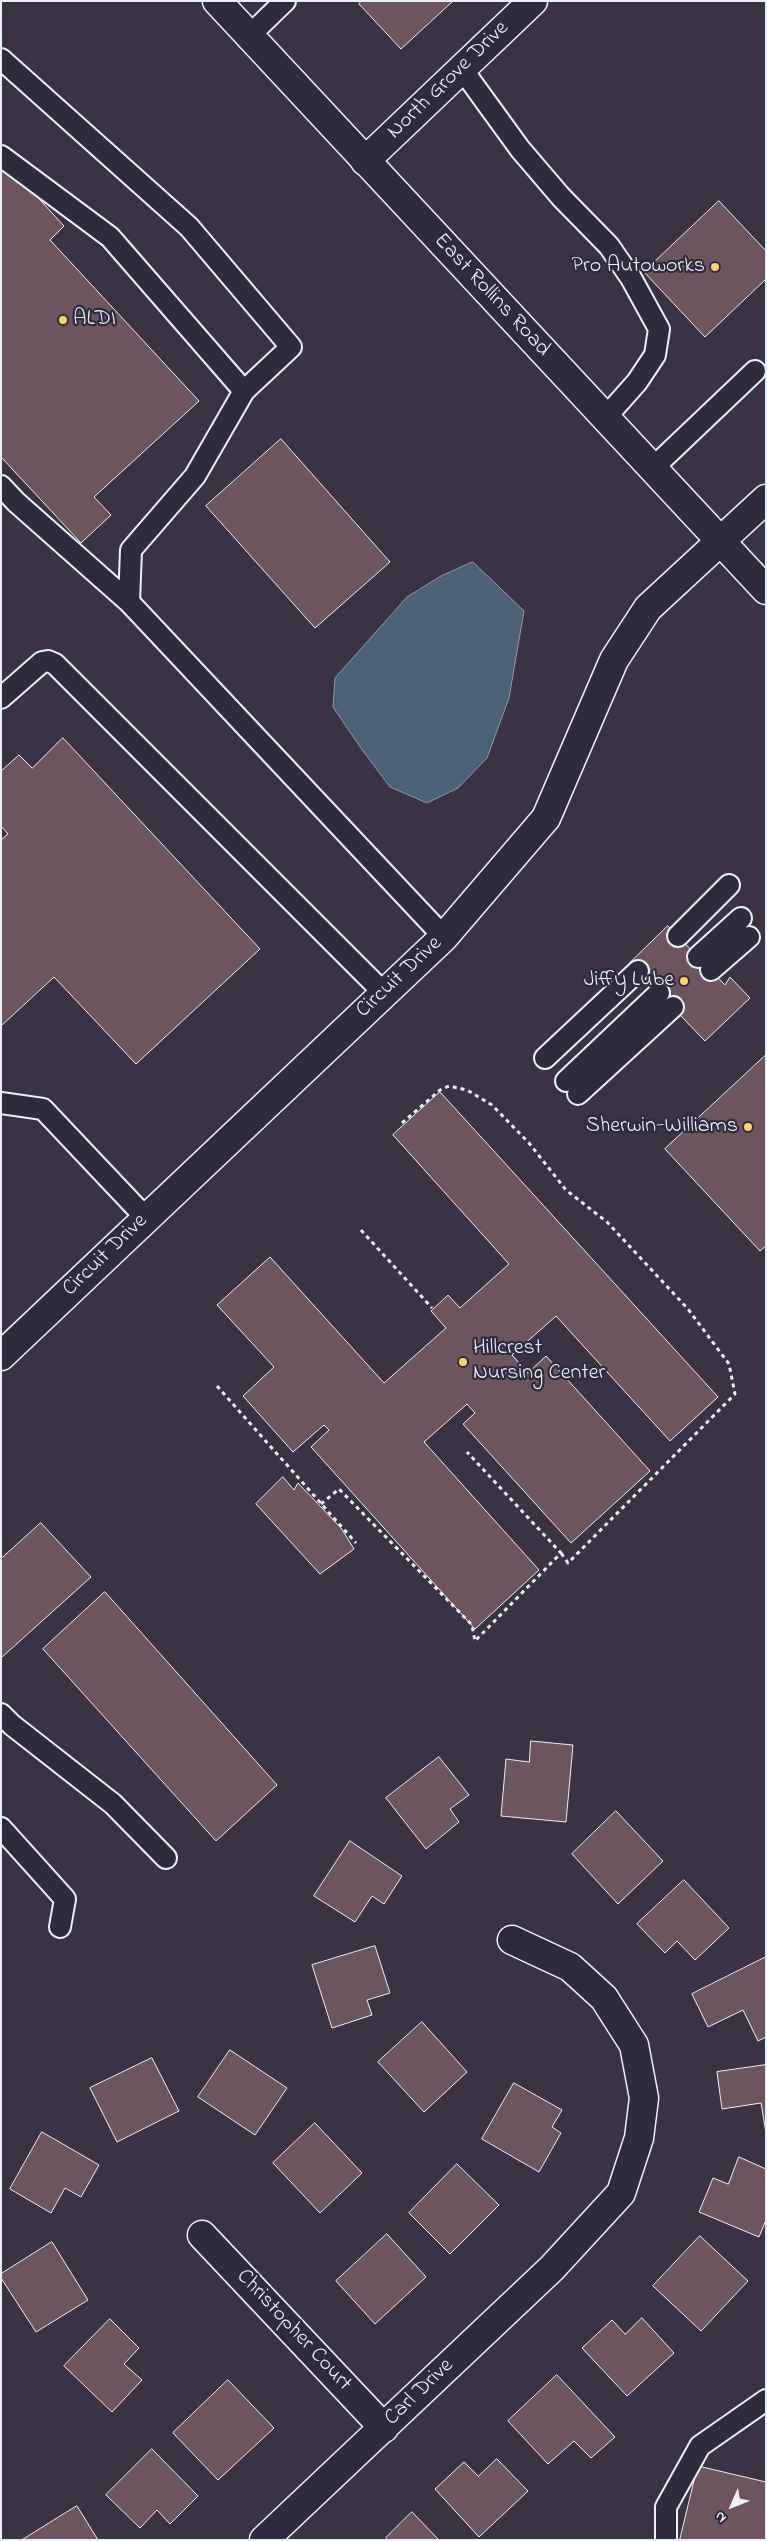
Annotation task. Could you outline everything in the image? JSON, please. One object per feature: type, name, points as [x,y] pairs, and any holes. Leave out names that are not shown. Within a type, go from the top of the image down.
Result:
[{"type":"street","name":"East Rollins Road","points":[[217,1],[766,590]]},
{"type":"street","name":"North Grove Drive","points":[[366,161],[533,1]]},
{"type":"street","name":"Circuit Drive","points":[[1,1356],[444,937],[546,818],[614,660],[648,608],[766,499]]},
{"type":"street","name":"Carl Drive","points":[[264,2540],[552,2268],[621,2193],[639,2138],[644,2098],[634,2045],[604,1998],[570,1967],[512,1940]]},
{"type":"street","name":"Christopher Court","points":[[202,2235],[384,2428]]},
{"type":"lane","points":[[249,36],[285,1]]},
{"type":"lane","points":[[1,59],[189,227],[290,347],[244,391],[195,476],[131,550],[129,602]]},
{"type":"lane","points":[[462,69],[520,149],[561,197],[608,246],[631,278],[659,329],[655,355],[636,382],[605,418]]},
{"type":"lane","points":[[1,156],[110,237],[244,391]]},
{"type":"lane","points":[[653,468],[754,371]]},
{"type":"lane","points":[[1,486],[16,502],[129,602],[444,937]]},
{"type":"lane","points":[[1,698],[42,662],[48,660],[55,664],[384,993]]},
{"type":"lane","points":[[678,936],[729,885]]},
{"type":"lane","points":[[741,918],[705,964],[749,936]]},
{"type":"lane","points":[[545,1058],[638,971]]},
{"type":"lane","points":[[659,993],[572,1088],[673,1007]]},
{"type":"lane","points":[[1,1103],[43,1109],[146,1218]]},
{"type":"lane","points":[[1,1714],[12,1725],[113,1804],[166,1858]]},
{"type":"lane","points":[[1,1828],[65,1899],[60,1926]]},
{"type":"lane","points":[[666,2540],[666,2507],[700,2446],[766,2400]]},
{"type":"path","points":[[402,1123],[440,1090],[448,1086],[467,1090],[492,1105],[529,1143],[566,1190],[607,1222],[688,1310],[729,1364],[735,1394],[568,1563],[561,1553],[467,1452]]},
{"type":"path","points":[[361,1230],[432,1308]]},
{"type":"path","points":[[217,1386],[356,1543]]},
{"type":"path","points":[[321,1504],[339,1489],[472,1625],[475,1641],[561,1553]]},
{"type":"water","points":[[473,562],[524,611],[509,698],[487,758],[458,788],[427,803],[390,787],[363,751],[333,707],[335,678],[407,597],[441,576]]},
{"type":"building","points":[[362,1],[453,1],[401,49],[359,4]]},
{"type":"building","name":"ALDI","points":[[7,164],[64,226],[50,240],[199,401],[94,497],[111,515],[81,543],[1,457],[1,170]]},
{"type":"building","points":[[719,201],[766,251],[766,279],[705,337],[644,272]]},
{"type":"building","points":[[281,439],[390,562],[315,628],[206,506]]},
{"type":"building","points":[[63,738],[260,949],[136,1064],[54,977],[1,1026],[1,840],[8,834],[1,826],[1,771],[19,755],[32,768]]},
{"type":"building","name":"Jiffy Lube","points":[[668,926],[725,985],[730,977],[750,998],[705,1041],[630,963]]},
{"type":"building","points":[[766,1055],[766,1246],[760,1251],[665,1149]]},
{"type":"building","name":"Hillcrest Nursing Center","points":[[440,1092],[718,1397],[670,1441],[556,1316],[512,1355],[528,1373],[546,1356],[650,1471],[571,1543],[463,1424],[475,1413],[467,1404],[424,1442],[539,1570],[475,1629],[311,1447],[329,1430],[324,1425],[293,1452],[243,1396],[274,1367],[217,1305],[270,1257],[384,1383],[446,1328],[431,1311],[448,1295],[460,1308],[509,1264],[393,1135]]},
{"type":"building","points":[[283,1477],[294,1490],[298,1483],[341,1528],[354,1549],[320,1574],[256,1504]]},
{"type":"building","points":[[41,1523],[91,1577],[1,1658],[1,1559]]},
{"type":"building","points":[[105,1592],[277,1785],[216,1841],[43,1649]]},
{"type":"building","points":[[531,1741],[573,1745],[566,1822],[501,1816],[506,1759],[529,1762]]},
{"type":"building","points":[[439,1757],[469,1795],[450,1809],[459,1822],[426,1849],[386,1798]]},
{"type":"building","points":[[616,1811],[663,1861],[618,1904],[572,1854]]},
{"type":"building","points":[[350,1841],[402,1876],[384,1904],[372,1896],[355,1922],[314,1896]]},
{"type":"building","points":[[684,1880],[729,1928],[695,1960],[677,1941],[665,1953],[637,1924]]},
{"type":"building","points":[[375,1946],[390,1993],[367,2000],[372,2015],[332,2028],[312,1965]]},
{"type":"building","points":[[766,1957],[766,2037],[758,2041],[743,2010],[708,2027],[692,1994]]},
{"type":"building","points":[[422,2022],[467,2072],[424,2112],[378,2062]]},
{"type":"building","points":[[230,2050],[287,2088],[255,2135],[198,2097]]},
{"type":"building","points":[[152,2058],[179,2111],[117,2142],[90,2088]]},
{"type":"building","points":[[766,2065],[766,2133],[761,2103],[722,2109],[717,2072]]},
{"type":"building","points":[[514,2083],[562,2110],[552,2127],[561,2133],[539,2172],[482,2139]]},
{"type":"building","points":[[315,2123],[362,2173],[320,2213],[273,2163]]},
{"type":"building","points":[[42,2132],[99,2165],[81,2197],[65,2188],[51,2213],[10,2189]]},
{"type":"building","points":[[739,2157],[766,2169],[766,2220],[759,2237],[699,2212],[713,2178],[728,2184]]},
{"type":"building","points":[[457,2164],[499,2205],[450,2254],[409,2213]]},
{"type":"building","points":[[387,2234],[426,2277],[375,2324],[336,2281]]},
{"type":"building","points":[[700,2236],[748,2281],[701,2331],[653,2286]]},
{"type":"building","points":[[52,2242],[88,2300],[36,2332],[1,2278],[1,2274]]},
{"type":"building","points":[[642,2318],[674,2353],[627,2396],[582,2348],[612,2320],[625,2334]]},
{"type":"building","points":[[110,2319],[139,2348],[124,2364],[142,2380],[112,2412],[64,2366]]},
{"type":"building","points":[[557,2375],[615,2437],[591,2458],[574,2441],[548,2464],[508,2421]]},
{"type":"building","points":[[228,2380],[274,2428],[218,2480],[173,2433]]},
{"type":"building","points":[[152,2449],[198,2496],[170,2524],[157,2510],[140,2528],[106,2495]]},
{"type":"building","points":[[497,2459],[528,2491],[479,2537],[435,2489],[464,2462],[478,2476]]},
{"type":"building","points":[[698,2466],[766,2482],[766,2540],[680,2540]]},
{"type":"building","points":[[77,2506],[98,2540],[22,2540]]},
{"type":"building","points":[[412,2512],[439,2540],[388,2540],[386,2538]]},
{"type":"place","name":"Pro Autoworks","points":[[715,267]]},
{"type":"place","name":"ALDI","points":[[63,320]]},
{"type":"place","name":"Jiffy Lube","points":[[684,981]]},
{"type":"place","name":"Sherwin-Williams","points":[[748,1127]]},
{"type":"place","name":"Hillcrest Nursing Center","points":[[463,1362]]}]
